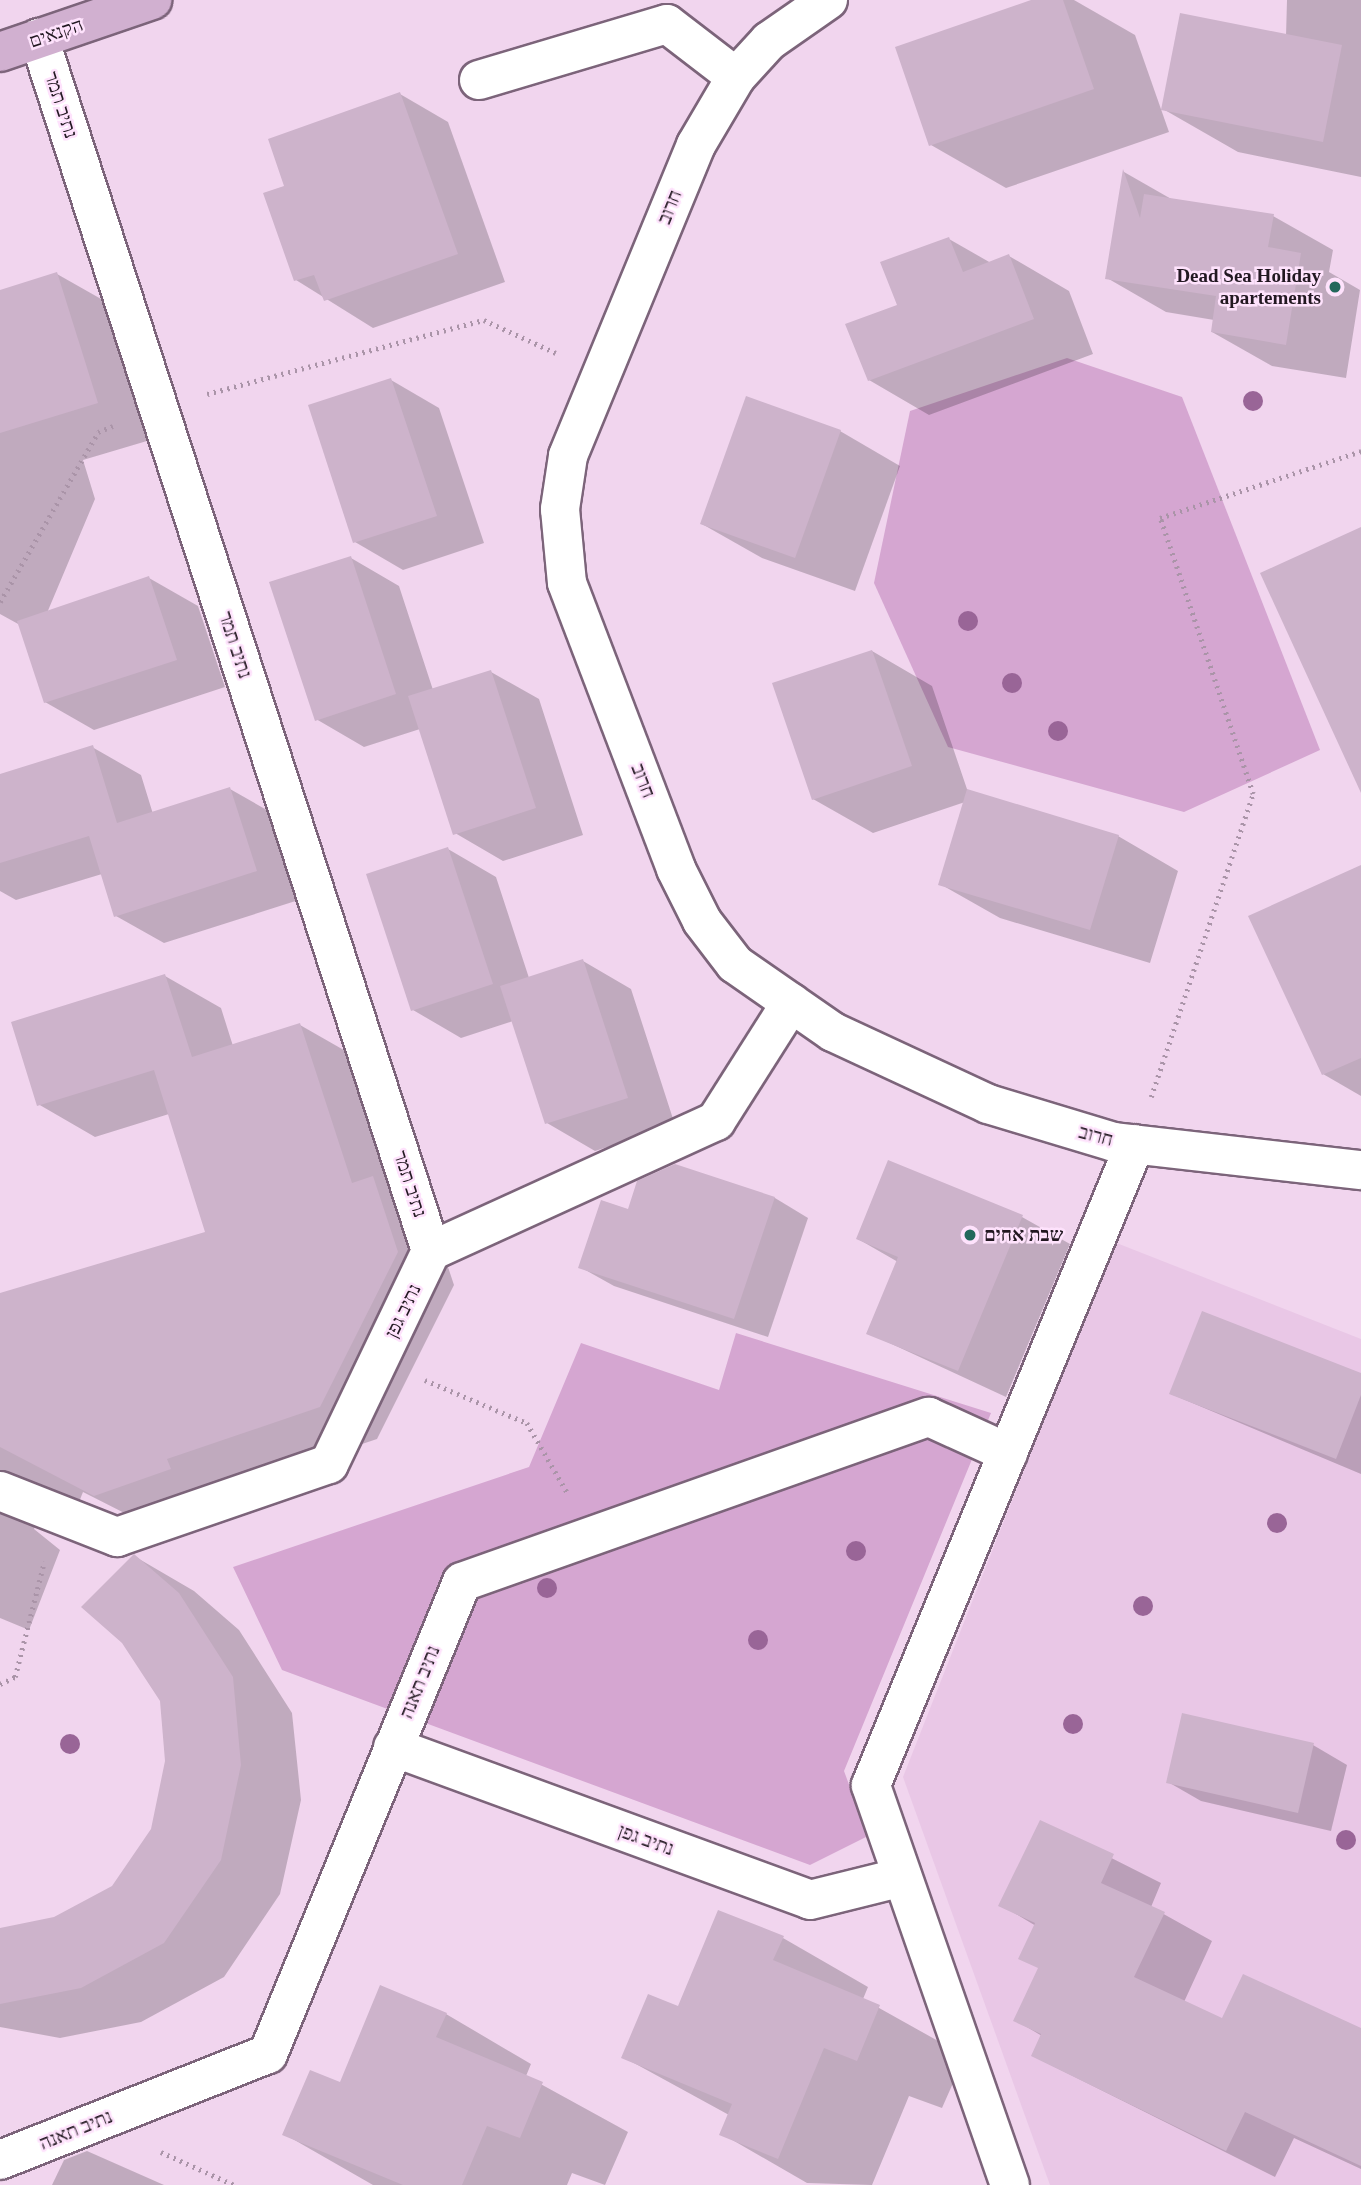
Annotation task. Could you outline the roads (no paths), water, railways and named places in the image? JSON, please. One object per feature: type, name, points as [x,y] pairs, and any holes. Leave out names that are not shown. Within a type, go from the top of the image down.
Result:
[{"type":"main road","name":"הקנאים","points":[[0,52],[152,0]]},
{"type":"street","name":"חרוב","points":[[828,0],[769,41],[736,77],[696,145],[568,456],[561,509],[567,583],[702,921],[735,964],[833,1032],[988,1104],[1135,1144],[1361,1170]]},
{"type":"street","points":[[480,80],[667,24],[736,77]]},
{"type":"street","name":"נתיב תמר","points":[[39,38],[431,1251]]},
{"type":"street","points":[[431,1251],[716,1121],[791,1003]]},
{"type":"street","points":[[1010,2185],[871,1785],[1135,1144]]},
{"type":"street","name":"נתיב גפן","points":[[0,1491],[117,1537],[329,1464],[431,1251]]},
{"type":"street","name":"נתיב תאנה","points":[[0,2160],[268,2054],[462,1582],[929,1417],[1008,1453]]},
{"type":"street","name":"נתיב גפן","points":[[393,1747],[810,1899],[902,1877]]},
{"type":"place","name":"Dead Sea Holiday apartements","points":[[1335,287]]},
{"type":"place","name":"שבת אחים","points":[[970,1235]]}]
